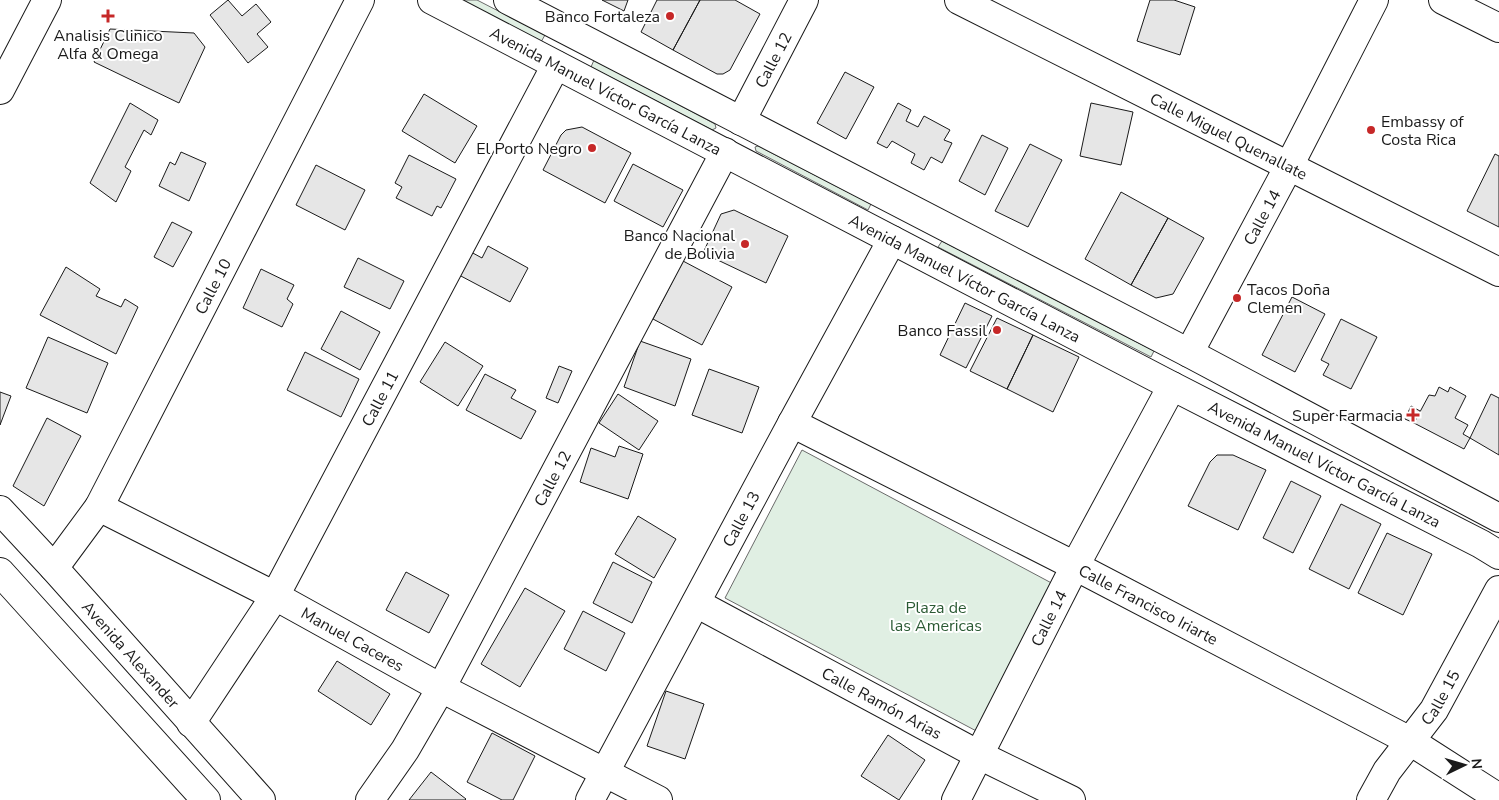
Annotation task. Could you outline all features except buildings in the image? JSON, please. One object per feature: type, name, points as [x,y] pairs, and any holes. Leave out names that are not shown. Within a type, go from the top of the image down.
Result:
[{"type":"street","points":[[0,90],[47,0]]},
{"type":"street","name":"Calle 10","points":[[54,568],[99,507],[360,0]]},
{"type":"street","name":"Avenida Manuel Víctor García Lanza","points":[[432,0],[1172,386],[1482,544],[1499,555]]},
{"type":"street","name":"Avenida Manuel Víctor García Lanza","points":[[508,0],[1189,353],[1499,518]]},
{"type":"street","name":"Calle 12","points":[[370,800],[405,750],[442,688],[804,0]]},
{"type":"street","name":"Calle Miguel Quenallate","points":[[959,0],[1499,272]]},
{"type":"street","name":"Calle 14","points":[[956,800],[1075,566],[1172,386],[1374,0]]},
{"type":"street","points":[[1443,0],[1499,28]]},
{"type":"street","name":"Calle 11","points":[[191,723],[275,596],[572,34]]},
{"type":"street","name":"Calle 13","points":[[590,800],[908,208]]},
{"type":"street","name":"Calle Francisco Iriarte","points":[[792,424],[1075,566],[1410,741],[1499,798]]},
{"type":"street","name":"Manuel Caceres","points":[[99,507],[275,596],[442,688],[658,800]]},
{"type":"street","name":"Avenida Alexander","points":[[0,510],[261,800]]},
{"type":"street","points":[[0,572],[206,800]]},
{"type":"street","name":"Calle 15","points":[[1372,800],[1387,771],[1434,710],[1499,590]]},
{"type":"street","name":"Calle Ramón Arias","points":[[696,603],[979,755],[1071,800]]},
{"type":"green space","points":[[462,0],[477,0],[545,35],[541,42]]},
{"type":"green space","points":[[594,60],[715,124],[716,128],[712,130],[591,67]]},
{"type":"green space","points":[[758,146],[871,204],[868,210],[756,151],[755,147]]},
{"type":"green space","points":[[942,241],[1154,351],[1151,357],[938,247]]},
{"type":"green space","name":"Plaza de las Americas","points":[[802,450],[1059,587],[982,734],[725,598]]},
{"type":"place","name":"Analisis Clinico Alfa & Omega","points":[[108,16]]},
{"type":"place","name":"Banco Fortaleza","points":[[670,16]]},
{"type":"place","name":"Embassy of Costa Rica","points":[[1371,130]]},
{"type":"place","name":"El Porto Negro","points":[[592,148]]},
{"type":"place","name":"Banco Nacional de Bolivia","points":[[745,244]]},
{"type":"place","name":"Tacos Doña Clemen","points":[[1237,298]]},
{"type":"place","name":"Banco Fassil","points":[[997,330]]},
{"type":"place","name":"Super Farmacia","points":[[1413,415]]}]
